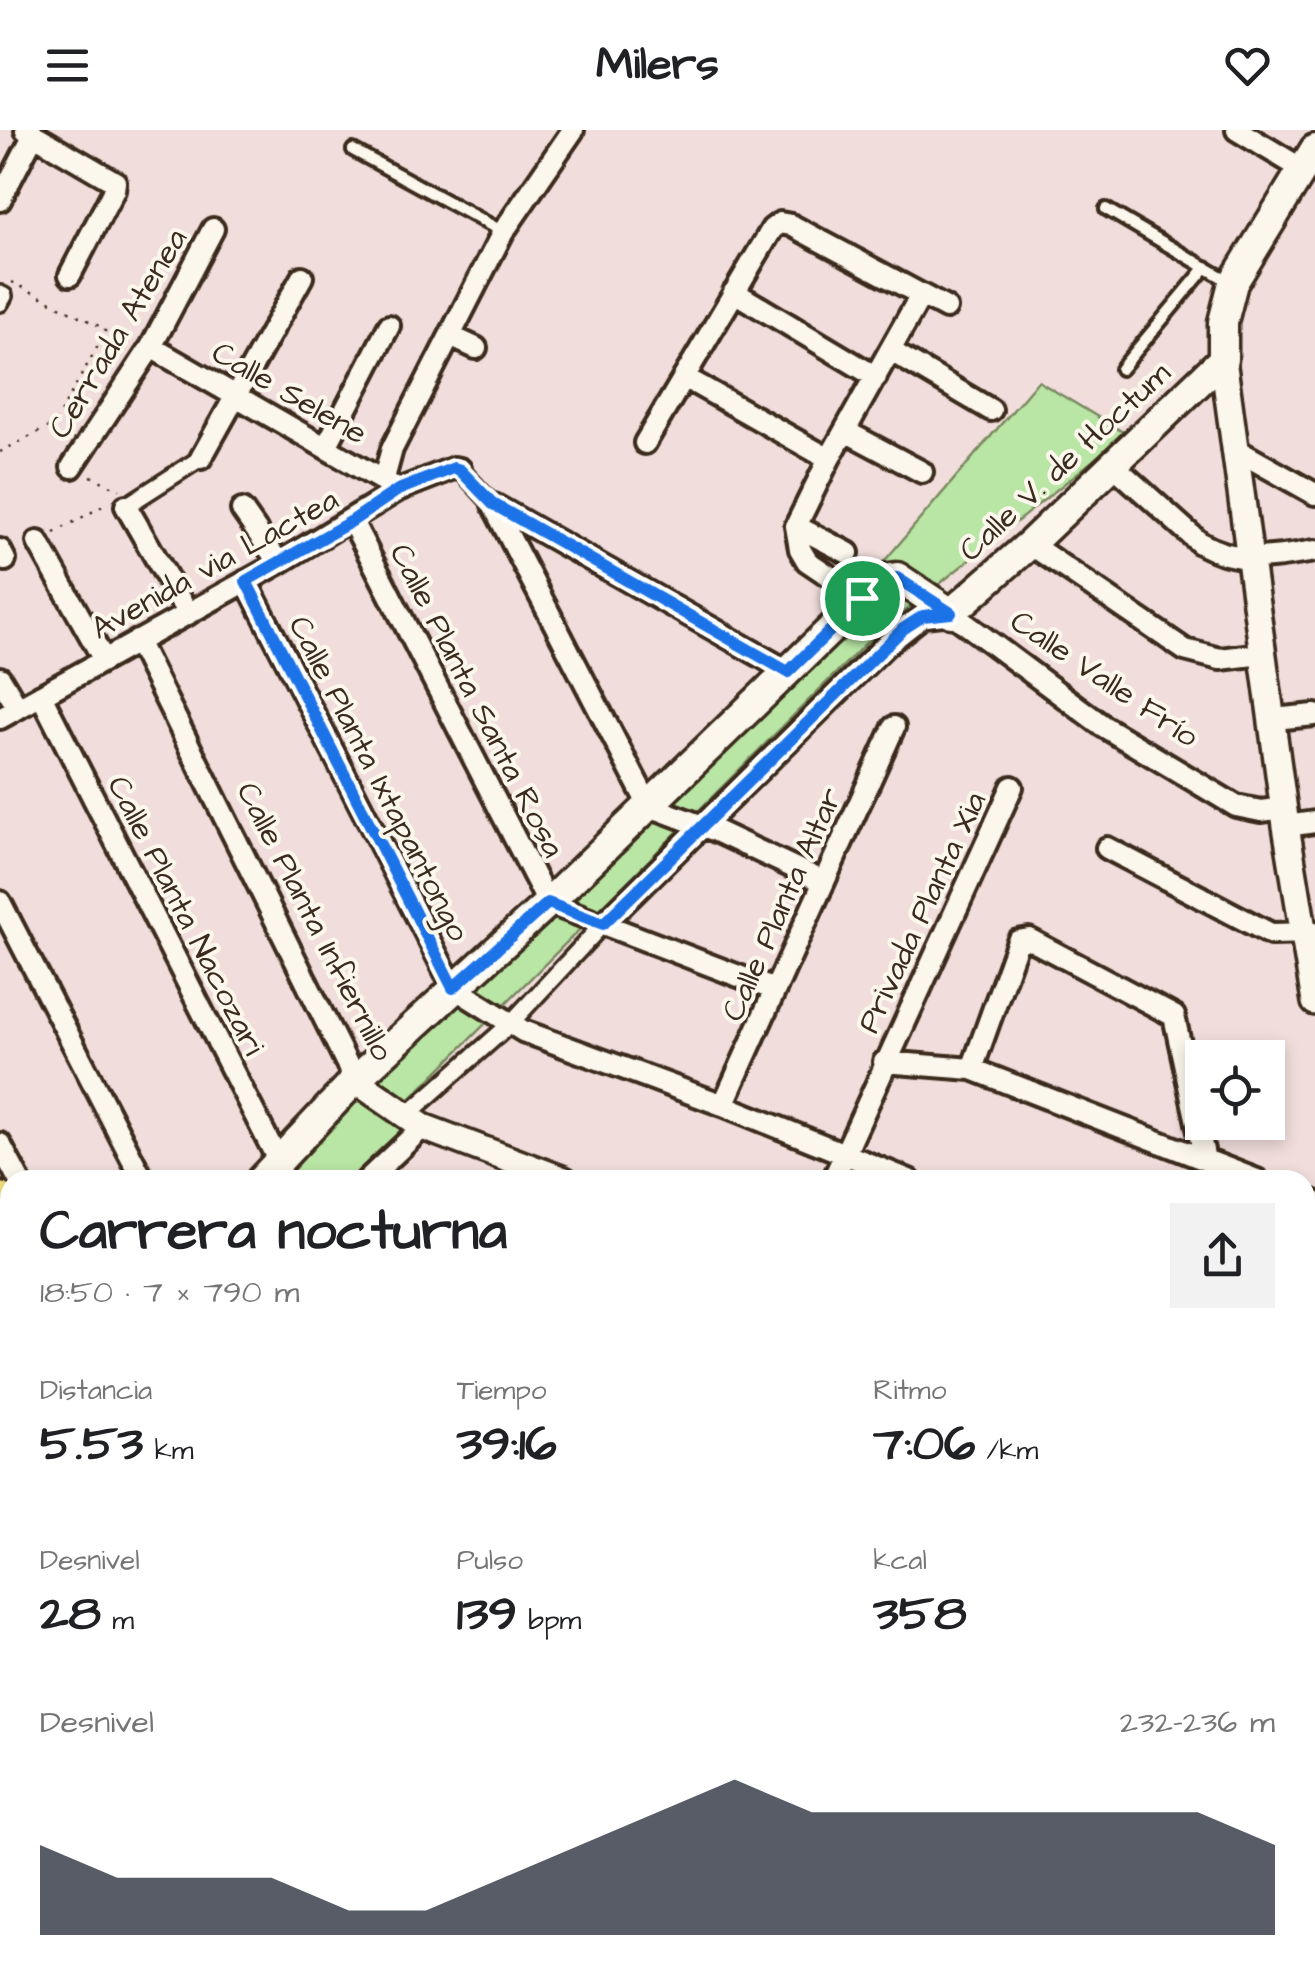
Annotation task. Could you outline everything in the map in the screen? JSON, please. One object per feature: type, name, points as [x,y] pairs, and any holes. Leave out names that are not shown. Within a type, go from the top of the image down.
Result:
[{"type":"main road","points":[[1223,359],[1223,322],[1233,284],[1311,164]]},
{"type":"main road","name":"Calle V. de Hoctum","points":[[951,613],[1030,544],[1223,359]]},
{"type":"main road","name":"Calle Valle Frío","points":[[862,598],[883,579],[897,578],[951,613]]},
{"type":"main road","points":[[271,1170],[356,1080],[548,903],[862,598]]},
{"type":"street","points":[[391,486],[392,450],[503,232],[573,130]]},
{"type":"street","points":[[1237,130],[1311,164]]},
{"type":"street","points":[[0,200],[30,132],[115,182],[70,275]]},
{"type":"street","points":[[645,443],[772,230],[780,224],[790,225],[946,308]]},
{"type":"street","name":"Cerrada Atenea","points":[[72,468],[148,351],[213,229]]},
{"type":"street","points":[[188,614],[118,502],[200,458],[302,277]]},
{"type":"street","points":[[734,292],[876,377]]},
{"type":"street","points":[[862,598],[807,562],[796,526],[921,295]]},
{"type":"street","points":[[326,447],[389,326]]},
{"type":"street","points":[[450,336],[476,348]]},
{"type":"street","name":"Calle Selene","points":[[148,351],[238,395],[391,486]]},
{"type":"street","points":[[891,351],[991,410]]},
{"type":"street","points":[[1223,359],[1248,560],[1285,817],[1308,934],[1315,1002]]},
{"type":"street","points":[[684,377],[829,459]]},
{"type":"street","points":[[845,431],[922,472]]},
{"type":"street","points":[[1233,448],[1315,494]]},
{"type":"street","points":[[1113,466],[1200,543],[1229,556],[1248,560],[1315,551]]},
{"type":"street","name":"Avenida via Lactea","points":[[9,713],[352,521],[391,486],[454,468],[460,470]]},
{"type":"street","points":[[460,470],[493,504],[788,672]]},
{"type":"street","points":[[493,504],[649,806],[824,882]]},
{"type":"street","points":[[242,510],[279,563]]},
{"type":"street","name":"Calle Planta Santa Rosa","points":[[352,521],[548,903],[775,990]]},
{"type":"street","points":[[796,526],[848,553]]},
{"type":"street","points":[[38,542],[104,660]]},
{"type":"street","points":[[1030,544],[1185,650],[1220,658],[1262,654]]},
{"type":"street","name":"Calle Planta Ixtapantongo","points":[[246,581],[453,988],[508,1025],[723,1105],[882,1170]]},
{"type":"street","points":[[376,1170],[415,1122],[603,924],[903,629],[923,616],[951,613]]},
{"type":"street","name":"Calle Valle Frío","points":[[951,613],[1103,726],[1236,806],[1315,822]]},
{"type":"street","name":"Calle Planta Infiernillo","points":[[137,641],[356,1080],[415,1122],[536,1170]]},
{"type":"street","points":[[0,678],[9,713]]},
{"type":"street","name":"Calle Planta Nacozari","points":[[40,696],[270,1170]]},
{"type":"street","points":[[1272,720],[1315,715]]},
{"type":"street","name":"Calle Planta Altar","points":[[723,1105],[894,727]]},
{"type":"street","name":"Privada Planta Xia","points":[[837,1170],[1012,786]]},
{"type":"street","points":[[1107,848],[1271,934],[1308,934]]},
{"type":"street","points":[[0,902],[138,1170]]},
{"type":"street","points":[[972,1068],[1018,941],[1029,939],[1174,1016],[1206,1160]]},
{"type":"street","points":[[884,1062],[972,1068],[1232,1170]]},
{"type":"street","points":[[0,1144],[14,1170]]},
{"type":"lane","points":[[353,150],[503,232]]},
{"type":"lane","points":[[1106,208],[1233,284]]},
{"type":"lane","points":[[1122,370],[1206,266]]},
{"type":"path","points":[[0,452],[54,424],[105,334],[105,329],[12,281],[1,298]]},
{"type":"path","points":[[105,334],[148,351]]},
{"type":"path","points":[[38,542],[118,502],[118,488],[72,468]]},
{"type":"green space","points":[[1038,381],[1126,434],[866,643],[404,1105],[360,1074],[823,633]]},
{"type":"green space","points":[[356,1097],[411,1136],[377,1170],[280,1170]]},
{"type":"route","points":[[454,468],[493,504],[788,672],[862,598],[883,579],[897,578],[951,613],[923,616],[903,629],[603,924],[548,903],[453,988],[246,581],[398,490],[454,468]]}]
